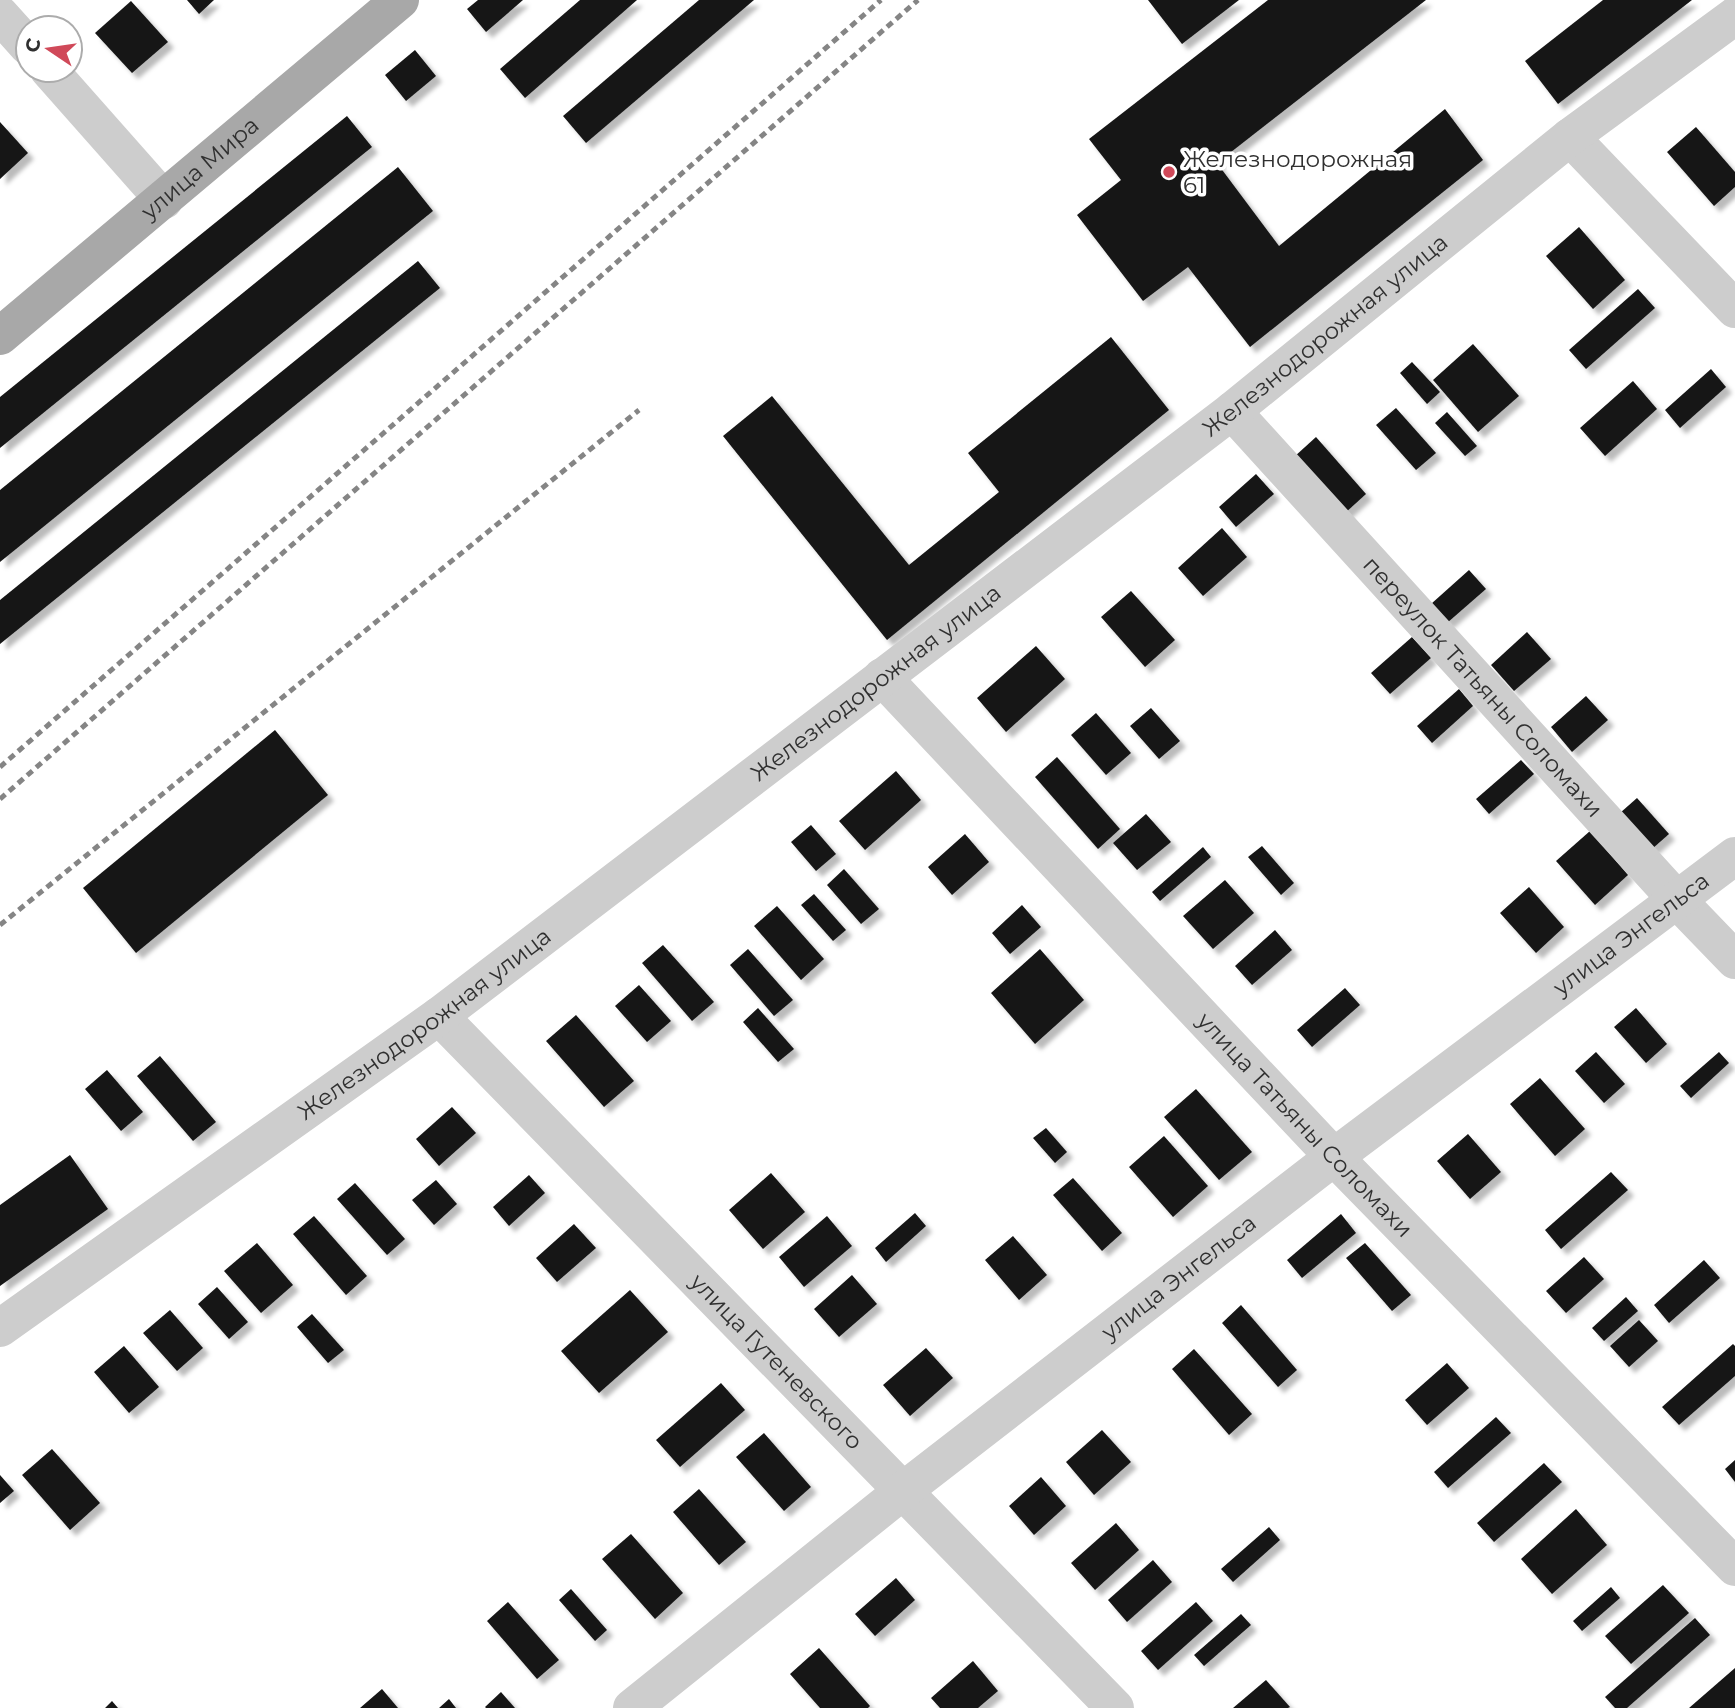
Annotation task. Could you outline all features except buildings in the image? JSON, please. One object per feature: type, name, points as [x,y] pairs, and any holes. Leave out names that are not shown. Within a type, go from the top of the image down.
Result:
[{"type":"main road","name":"улица Мира","points":[[0,336],[400,0]]},
{"type":"street","points":[[0,15],[14,30]]},
{"type":"street","name":"Железнодорожная улица","points":[[0,1328],[439,1016],[1231,411],[1570,137],[1735,16]]},
{"type":"street","points":[[61,84],[164,200]]},
{"type":"street","points":[[1570,137],[1735,309]]},
{"type":"street","name":"переулок Татьяны Соломахи","points":[[1231,411],[1677,900],[1735,960]]},
{"type":"street","name":"улица Татьяны Соломахи","points":[[882,677],[1334,1157],[1735,1567]]},
{"type":"street","name":"улица Энгельса","points":[[632,1708],[904,1490],[1334,1157],[1735,856]]},
{"type":"street","name":"улица Гутеневского","points":[[439,1016],[1115,1708]]},
{"type":"railway","points":[[0,767],[881,0]]},
{"type":"railway","points":[[0,799],[918,0]]},
{"type":"railway","points":[[0,925],[639,410]]},
{"type":"place","name":"Железнодорожная 61","points":[[1169,172]]}]
